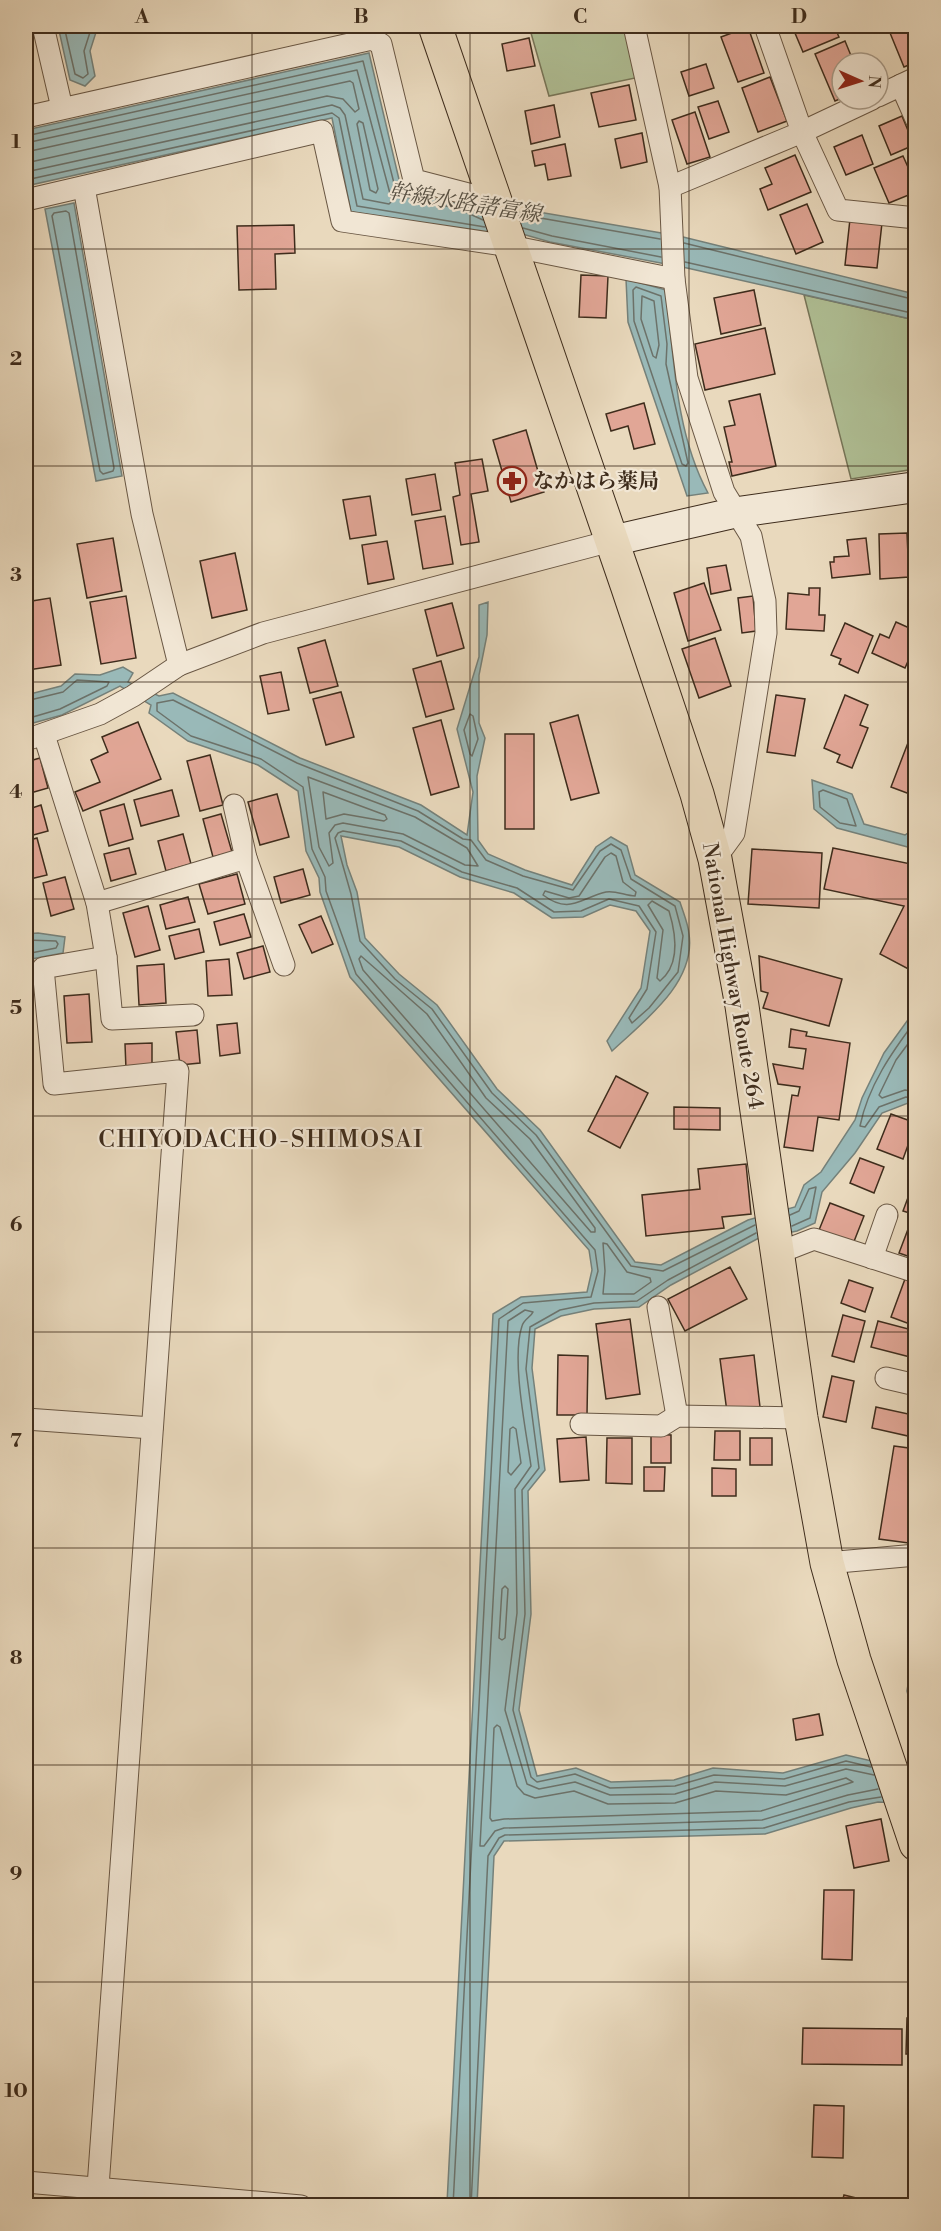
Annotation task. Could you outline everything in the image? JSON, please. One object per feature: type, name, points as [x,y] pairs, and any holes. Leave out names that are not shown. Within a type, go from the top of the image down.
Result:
[{"type":"highway","name":"National Highway Route 264","points":[[435,26],[697,794],[715,859],[742,1006],[801,1418],[827,1563],[884,1753],[915,1844]]},
{"type":"street","points":[[43,26],[62,108]]},
{"type":"street","points":[[634,26],[670,187],[674,279],[687,378],[693,403],[724,492],[751,536],[765,601],[766,633],[734,833],[715,859]]},
{"type":"street","points":[[765,26],[802,132],[838,210],[915,218]]},
{"type":"street","points":[[26,117],[372,39],[381,44],[414,180],[495,201]]},
{"type":"street","points":[[890,90],[908,82],[915,119]]},
{"type":"street","points":[[670,187],[847,111]]},
{"type":"street","points":[[26,200],[322,131],[342,221],[510,246],[674,279]]},
{"type":"street","points":[[84,187],[142,514],[179,665]]},
{"type":"street","points":[[193,1015],[112,1019],[106,957],[97,903],[35,737],[100,714],[139,692],[179,665],[263,633],[611,541],[738,512],[915,487]]},
{"type":"street","points":[[234,805],[246,858],[284,964]]},
{"type":"street","points":[[97,903],[246,858]]},
{"type":"street","points":[[98,2187],[178,1071],[54,1084],[43,968],[106,957]]},
{"type":"street","points":[[872,1258],[887,1215]]},
{"type":"street","points":[[777,1247],[814,1239],[915,1272]]},
{"type":"street","points":[[658,1307],[677,1416]]},
{"type":"street","points":[[886,1378],[915,1385]]},
{"type":"street","points":[[581,1424],[661,1426],[677,1416],[801,1418]]},
{"type":"street","points":[[26,1419],[152,1428]]},
{"type":"street","points":[[827,1563],[915,1555]]},
{"type":"street","points":[[26,2182],[301,2205]]},
{"type":"green space","points":[[529,26],[628,26],[640,77],[549,96]]},
{"type":"green space","points":[[804,295],[915,320],[915,469],[851,479]]},
{"type":"water","points":[[58,26],[98,26],[90,51],[95,76],[85,86],[70,80]]},
{"type":"water","points":[[369,53],[402,192],[460,204],[483,214],[518,213],[527,210],[679,236],[915,294],[915,320],[687,268],[550,242],[519,233],[482,233],[351,212],[332,118],[26,186],[26,130]]},
{"type":"water","points":[[74,203],[122,476],[96,481],[45,209]]},
{"type":"water","points":[[626,279],[666,290],[682,420],[697,470],[708,493],[687,496],[628,322]]},
{"type":"water","points":[[488,602],[487,635],[479,675],[479,723],[485,738],[477,776],[478,840],[488,854],[525,870],[572,885],[596,847],[611,837],[627,846],[635,875],[680,902],[687,922],[689,952],[676,985],[652,1014],[612,1051],[607,1041],[641,988],[650,931],[636,911],[610,905],[583,917],[552,918],[514,893],[460,877],[399,847],[341,836],[347,865],[357,892],[365,938],[399,974],[437,1005],[497,1089],[540,1130],[635,1262],[661,1265],[748,1220],[795,1207],[804,1185],[821,1172],[855,1120],[862,1098],[884,1053],[915,1010],[915,1107],[908,1103],[882,1113],[855,1153],[822,1192],[815,1223],[797,1231],[757,1239],[671,1285],[639,1307],[594,1309],[561,1316],[535,1329],[532,1368],[545,1470],[528,1491],[531,1614],[519,1710],[537,1776],[576,1768],[611,1782],[674,1780],[713,1768],[783,1773],[846,1755],[915,1771],[915,1804],[878,1802],[765,1834],[504,1841],[494,1856],[477,2205],[447,2203],[493,1314],[521,1297],[587,1292],[592,1270],[589,1250],[350,977],[320,892],[319,878],[306,851],[298,791],[258,765],[188,741],[149,713],[151,705],[120,686],[62,715],[26,725],[26,695],[61,686],[75,674],[100,675],[123,667],[133,673],[128,682],[159,696],[173,693],[300,758],[421,805],[467,835],[473,792],[457,729],[479,657],[479,605]]},
{"type":"water","points":[[812,780],[852,794],[864,824],[905,835],[915,828],[915,849],[837,828],[814,809]]},
{"type":"water","points":[[38,933],[65,937],[63,953],[26,960],[26,934]]},
{"type":"water","points":[[915,1640],[916,1723],[907,1691]]},
{"type":"building","points":[[792,26],[834,26],[839,37],[803,52]]},
{"type":"building","points":[[916,26],[916,62],[904,67],[888,28]]},
{"type":"building","points":[[748,27],[764,73],[738,82],[721,37]]},
{"type":"building","points":[[529,38],[535,66],[507,71],[502,44]]},
{"type":"building","points":[[845,41],[849,51],[830,51],[830,89],[815,54]]},
{"type":"building","points":[[706,64],[714,88],[689,96],[681,72]]},
{"type":"building","points":[[770,77],[787,121],[758,132],[742,88]]},
{"type":"building","points":[[629,85],[636,120],[599,127],[591,93]]},
{"type":"building","points":[[718,101],[729,132],[709,139],[698,107]]},
{"type":"building","points":[[554,105],[560,137],[531,144],[525,111]]},
{"type":"building","points":[[695,112],[710,157],[687,164],[672,120]]},
{"type":"building","points":[[902,116],[914,145],[891,155],[879,126]]},
{"type":"building","points":[[642,133],[647,162],[621,168],[615,139]]},
{"type":"building","points":[[862,135],[873,164],[846,175],[834,147]]},
{"type":"building","points":[[565,144],[571,176],[548,180],[545,164],[535,166],[532,151]]},
{"type":"building","points":[[795,155],[811,192],[768,210],[760,189],[772,184],[765,168]]},
{"type":"building","points":[[903,156],[916,185],[916,192],[889,203],[874,168]]},
{"type":"building","points":[[807,204],[823,242],[796,254],[780,215]]},
{"type":"building","points":[[850,219],[882,223],[877,268],[845,265]]},
{"type":"building","points":[[294,225],[295,253],[275,254],[276,289],[239,290],[237,226]]},
{"type":"building","points":[[581,275],[608,276],[606,318],[579,317]]},
{"type":"building","points":[[754,290],[761,325],[721,334],[714,298]]},
{"type":"building","points":[[765,328],[775,374],[705,390],[695,344]]},
{"type":"building","points":[[760,394],[776,466],[732,476],[729,462],[732,462],[724,427],[735,425],[729,401]]},
{"type":"building","points":[[644,403],[655,444],[634,449],[628,426],[611,431],[606,414]]},
{"type":"building","points":[[526,430],[544,492],[511,502],[493,440]]},
{"type":"building","points":[[482,459],[488,491],[471,494],[479,542],[461,545],[453,497],[460,495],[455,463]]},
{"type":"building","points":[[435,474],[441,510],[412,515],[406,479]]},
{"type":"building","points":[[370,496],[376,535],[350,539],[343,500]]},
{"type":"building","points":[[445,516],[453,564],[423,569],[415,521]]},
{"type":"building","points":[[907,533],[909,577],[880,579],[879,534]]},
{"type":"building","points":[[113,538],[122,591],[87,598],[77,544]]},
{"type":"building","points":[[866,538],[870,574],[832,578],[830,562],[834,562],[834,557],[849,556],[847,540]]},
{"type":"building","points":[[387,541],[394,579],[368,584],[362,545]]},
{"type":"building","points":[[235,553],[247,610],[212,618],[200,561]]},
{"type":"building","points":[[726,565],[731,590],[711,594],[707,568]]},
{"type":"building","points":[[704,583],[721,630],[688,641],[674,593]]},
{"type":"building","points":[[809,588],[820,588],[819,615],[825,615],[824,631],[786,629],[788,593],[809,595]]},
{"type":"building","points":[[126,596],[136,658],[101,664],[90,602]]},
{"type":"building","points":[[753,596],[756,631],[742,633],[738,598]]},
{"type":"building","points":[[50,598],[61,665],[28,670],[26,602]]},
{"type":"building","points":[[452,603],[464,648],[437,656],[425,610]]},
{"type":"building","points":[[896,622],[916,631],[916,643],[905,668],[872,653],[880,634],[889,638]]},
{"type":"building","points":[[845,623],[873,636],[858,673],[839,664],[841,659],[831,655]]},
{"type":"building","points":[[715,638],[731,686],[699,698],[682,649]]},
{"type":"building","points":[[325,640],[338,686],[310,693],[298,648]]},
{"type":"building","points":[[441,661],[454,709],[426,717],[413,669]]},
{"type":"building","points":[[281,672],[289,710],[268,714],[260,676]]},
{"type":"building","points":[[341,692],[354,737],[326,745],[313,699]]},
{"type":"building","points":[[776,695],[805,699],[795,756],[767,752]]},
{"type":"building","points":[[845,695],[868,705],[860,725],[868,728],[852,768],[837,762],[840,755],[824,748]]},
{"type":"building","points":[[578,715],[599,793],[571,800],[550,723]]},
{"type":"building","points":[[441,720],[459,787],[431,795],[413,728]]},
{"type":"building","points":[[138,722],[161,779],[83,811],[75,792],[100,782],[91,760],[108,752],[102,737]]},
{"type":"building","points":[[916,722],[916,796],[915,796],[891,787]]},
{"type":"building","points":[[505,734],[534,734],[534,829],[505,829]]},
{"type":"building","points":[[210,755],[223,805],[200,811],[187,761]]},
{"type":"building","points":[[40,758],[48,788],[27,794],[26,762]]},
{"type":"building","points":[[172,790],[179,816],[141,826],[134,800]]},
{"type":"building","points":[[277,794],[289,837],[260,845],[248,802]]},
{"type":"building","points":[[124,804],[133,839],[109,846],[100,811]]},
{"type":"building","points":[[41,805],[48,831],[26,837],[26,810]]},
{"type":"building","points":[[221,814],[232,852],[213,857],[203,819]]},
{"type":"building","points":[[183,834],[191,864],[166,871],[158,841]]},
{"type":"building","points":[[37,838],[47,875],[26,880],[26,841]]},
{"type":"building","points":[[129,848],[136,874],[111,881],[104,854]]},
{"type":"building","points":[[833,848],[916,865],[916,973],[880,954],[904,906],[824,889]]},
{"type":"building","points":[[752,849],[822,853],[819,908],[748,904]]},
{"type":"building","points":[[303,869],[310,895],[281,903],[274,877]]},
{"type":"building","points":[[237,874],[245,904],[208,914],[199,884]]},
{"type":"building","points":[[65,877],[74,909],[51,916],[43,883]]},
{"type":"building","points":[[188,897],[195,922],[166,929],[160,905]]},
{"type":"building","points":[[148,906],[160,950],[135,957],[123,913]]},
{"type":"building","points":[[244,914],[251,937],[220,945],[214,922]]},
{"type":"building","points":[[321,916],[333,944],[312,953],[299,925]]},
{"type":"building","points":[[199,929],[204,952],[175,959],[169,936]]},
{"type":"building","points":[[263,946],[270,972],[244,979],[237,953]]},
{"type":"building","points":[[759,956],[842,979],[829,1026],[763,1008],[768,993],[761,991]]},
{"type":"building","points":[[229,959],[232,995],[208,996],[206,961]]},
{"type":"building","points":[[164,964],[166,1003],[139,1005],[137,966]]},
{"type":"building","points":[[89,994],[92,1042],[67,1043],[64,996]]},
{"type":"building","points":[[237,1023],[240,1053],[220,1056],[217,1025]]},
{"type":"building","points":[[791,1029],[807,1032],[806,1036],[850,1043],[839,1120],[818,1117],[813,1151],[784,1147],[792,1095],[798,1096],[800,1087],[778,1084],[773,1064],[803,1069],[806,1049],[789,1047]]},
{"type":"building","points":[[197,1030],[200,1063],[180,1065],[176,1032]]},
{"type":"building","points":[[152,1043],[152,1068],[126,1069],[125,1044]]},
{"type":"building","points":[[616,1076],[648,1093],[620,1148],[588,1131]]},
{"type":"building","points":[[674,1107],[720,1108],[720,1130],[674,1129]]},
{"type":"building","points":[[891,1114],[916,1123],[903,1159],[877,1149]]},
{"type":"building","points":[[860,1158],[884,1167],[874,1193],[850,1183]]},
{"type":"building","points":[[746,1164],[751,1214],[722,1217],[724,1228],[646,1236],[642,1195],[700,1189],[698,1169]]},
{"type":"building","points":[[916,1176],[916,1215],[903,1211]]},
{"type":"building","points":[[830,1203],[864,1216],[853,1244],[819,1230]]},
{"type":"building","points":[[910,1224],[916,1226],[916,1259],[899,1253]]},
{"type":"building","points":[[730,1267],[747,1299],[685,1331],[668,1299]]},
{"type":"building","points":[[905,1279],[916,1283],[915,1326],[891,1317]]},
{"type":"building","points":[[849,1280],[873,1288],[865,1312],[841,1303]]},
{"type":"building","points":[[843,1315],[865,1321],[854,1362],[832,1356]]},
{"type":"building","points":[[630,1319],[640,1394],[606,1399],[596,1324]]},
{"type":"building","points":[[878,1321],[916,1331],[914,1358],[871,1347]]},
{"type":"building","points":[[558,1355],[588,1356],[587,1415],[557,1415]]},
{"type":"building","points":[[754,1355],[760,1407],[727,1412],[720,1359]]},
{"type":"building","points":[[832,1376],[854,1381],[846,1422],[823,1417]]},
{"type":"building","points":[[876,1407],[913,1415],[908,1436],[872,1428]]},
{"type":"building","points":[[715,1431],[740,1431],[740,1460],[714,1460]]},
{"type":"building","points":[[651,1434],[671,1435],[671,1463],[651,1463]]},
{"type":"building","points":[[586,1437],[589,1480],[560,1482],[557,1439]]},
{"type":"building","points":[[607,1438],[632,1438],[632,1484],[606,1483]]},
{"type":"building","points":[[750,1438],[772,1438],[772,1465],[750,1465]]},
{"type":"building","points":[[894,1446],[916,1449],[916,1544],[879,1539]]},
{"type":"building","points":[[644,1467],[665,1467],[664,1491],[644,1491]]},
{"type":"building","points":[[712,1468],[736,1469],[736,1496],[712,1496]]},
{"type":"building","points":[[819,1714],[823,1735],[796,1740],[793,1719]]},
{"type":"building","points":[[881,1819],[889,1861],[854,1868],[846,1826]]},
{"type":"building","points":[[824,1890],[854,1890],[852,1960],[822,1959]]},
{"type":"building","points":[[907,2018],[916,2018],[916,2054],[906,2054]]},
{"type":"building","points":[[803,2028],[902,2029],[902,2065],[802,2064]]},
{"type":"building","points":[[814,2105],[844,2106],[843,2158],[812,2157]]},
{"type":"building","points":[[844,2195],[873,2202],[872,2206],[841,2206]]},
{"type":"place","name":"なかはら薬局","points":[[512,481]]},
{"type":"district","name":"CHIYODACHO-SHIMOSAI","points":[[261,1139]]},
{"type":"water label","name":"幹線水路諸富線","points":[[465,202]]}]
